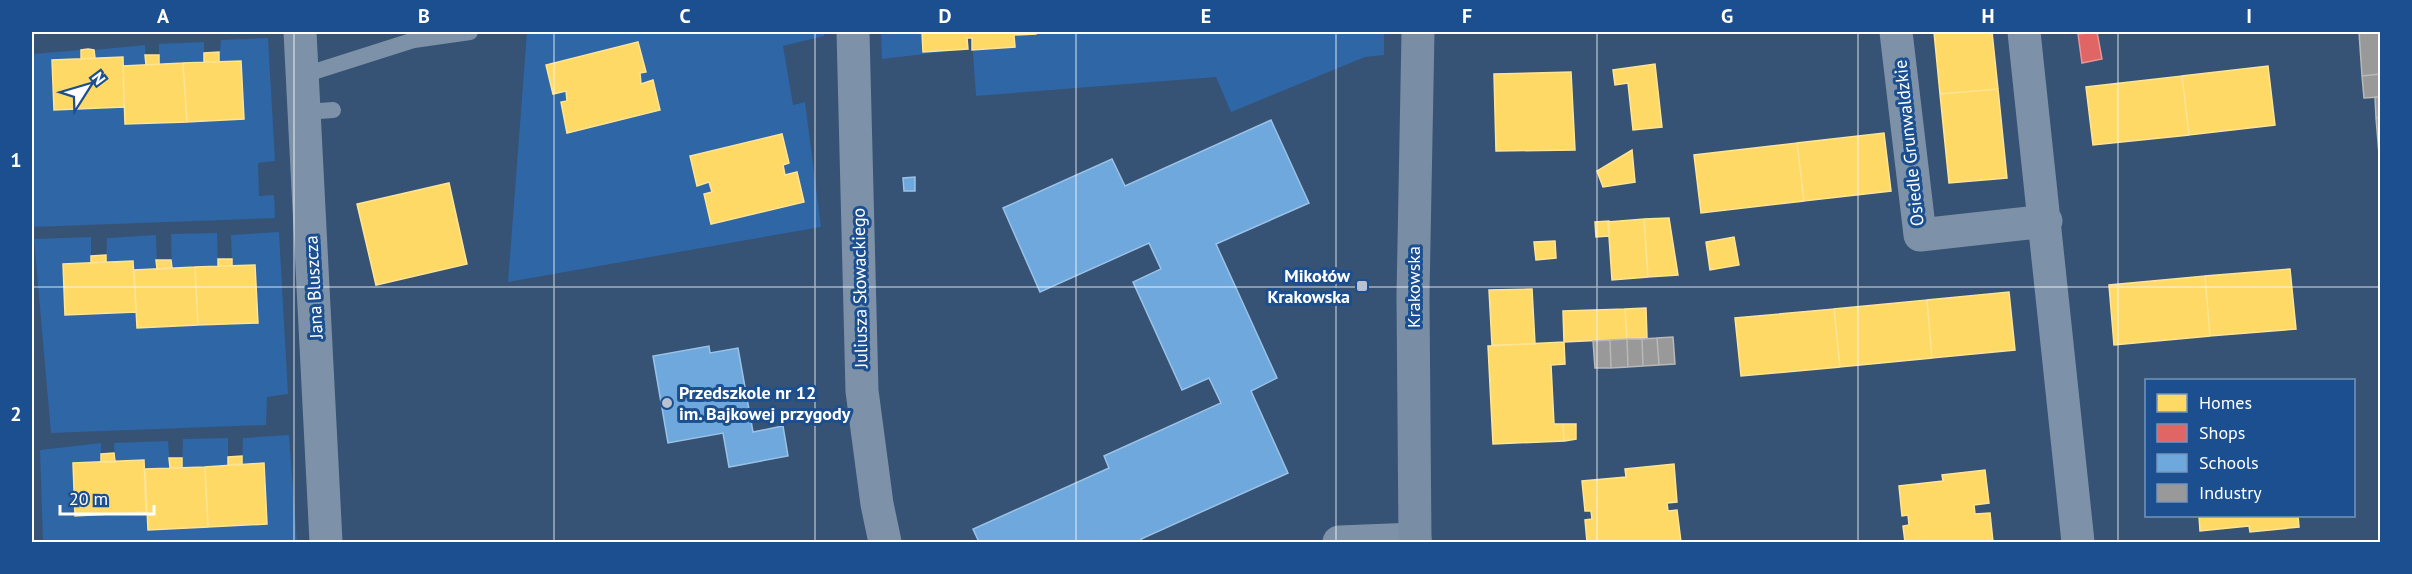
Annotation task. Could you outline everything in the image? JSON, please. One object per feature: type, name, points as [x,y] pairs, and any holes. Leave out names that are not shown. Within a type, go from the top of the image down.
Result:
[{"type":"street","name":"Jana Bluszcza","points":[[300,32],[304,75],[319,111],[326,543]]},
{"type":"street","name":"Juliusza Słowackiego","points":[[853,32],[862,391],[876,504],[885,543]]},
{"type":"street","name":"Krakowska","points":[[1415,541],[1413,296],[1418,32]]},
{"type":"street","name":"Osiedle Grunwaldzkie","points":[[1896,32],[1920,235],[2046,221]]},
{"type":"street","points":[[2024,32],[2046,221],[2078,543]]},
{"type":"street","points":[[1339,543],[1415,541]]},
{"type":"lane","points":[[304,75],[414,40],[470,32]]},
{"type":"shaded area","points":[[527,32],[824,32],[824,36],[783,46],[793,105],[805,102],[821,227],[508,282]]},
{"type":"shaded area","points":[[881,32],[1384,32],[1384,55],[1365,57],[1231,112],[1216,77],[976,96],[972,38],[967,39],[968,49],[882,59]]},
{"type":"shaded area","points":[[268,38],[275,161],[258,163],[259,196],[274,195],[275,218],[32,227],[32,54],[81,50],[81,59],[52,60],[54,109],[124,107],[125,124],[243,119],[241,61],[219,62],[221,40]]},
{"type":"shaded area","points":[[204,42],[204,62],[159,64],[159,44]]},
{"type":"shaded area","points":[[145,45],[146,65],[123,66],[123,57],[95,58],[94,50]]},
{"type":"shaded area","points":[[279,232],[288,394],[267,397],[266,425],[51,433],[34,239],[91,237],[91,263],[63,265],[65,315],[136,312],[137,328],[257,323],[255,265],[232,266],[231,235]]},
{"type":"shaded area","points":[[217,233],[218,266],[172,268],[171,234]]},
{"type":"shaded area","points":[[156,235],[157,269],[134,270],[133,261],[106,262],[107,238]]},
{"type":"shaded area","points":[[289,435],[297,542],[43,542],[40,450],[101,443],[101,462],[73,464],[75,516],[146,512],[148,530],[263,463],[242,464],[243,438]]},
{"type":"shaded area","points":[[228,438],[228,465],[182,468],[183,439]]},
{"type":"shaded area","points":[[168,441],[170,468],[145,469],[144,460],[115,462],[114,443]]},
{"type":"building: Homes","points":[[922,32],[1036,32],[1036,34],[1014,35],[1015,47],[972,50],[972,38],[967,38],[968,49],[923,52]]},
{"type":"building: Homes","points":[[1934,32],[1992,32],[1998,89],[1940,94]]},
{"type":"building: Homes","points":[[638,42],[646,72],[640,73],[641,84],[653,80],[660,110],[567,133],[561,102],[567,101],[566,91],[553,94],[546,65]]},
{"type":"building: Homes","points":[[81,50],[94,50],[95,58],[81,59]]},
{"type":"building: Homes","points":[[219,52],[219,62],[204,62],[204,53]]},
{"type":"building: Homes","points":[[145,55],[159,55],[159,64],[146,65]]},
{"type":"building: Homes","points":[[123,57],[124,107],[54,110],[52,60]]},
{"type":"building: Homes","points":[[241,61],[244,119],[187,122],[183,63]]},
{"type":"building: Homes","points":[[183,63],[187,122],[125,124],[123,66]]},
{"type":"building: Homes","points":[[1655,64],[1662,127],[1633,130],[1628,83],[1615,85],[1613,70]]},
{"type":"building: Homes","points":[[2268,66],[2275,125],[2189,135],[2182,76]]},
{"type":"building: Homes","points":[[1571,72],[1575,150],[1496,151],[1494,74]]},
{"type":"building: Homes","points":[[2182,76],[2189,135],[2093,145],[2086,87]]},
{"type":"building: Homes","points":[[1998,89],[2007,178],[1949,183],[1940,94]]},
{"type":"building: Homes","points":[[1884,133],[1891,191],[1804,201],[1797,143]]},
{"type":"building: Homes","points":[[782,134],[789,163],[783,165],[785,175],[797,172],[804,202],[711,224],[704,194],[712,192],[709,182],[697,186],[690,156]]},
{"type":"building: Homes","points":[[1797,143],[1804,201],[1701,213],[1694,155]]},
{"type":"building: Homes","points":[[1632,150],[1635,182],[1603,187],[1597,171]]},
{"type":"building: Homes","points":[[449,183],[467,264],[376,285],[357,204]]},
{"type":"building: Homes","points":[[1669,218],[1678,275],[1648,277],[1644,219]]},
{"type":"building: Homes","points":[[1644,219],[1648,277],[1612,280],[1608,222]]},
{"type":"building: Homes","points":[[1609,221],[1609,236],[1596,237],[1595,222]]},
{"type":"building: Homes","points":[[1734,237],[1739,265],[1710,270],[1706,242]]},
{"type":"building: Homes","points":[[1555,241],[1556,258],[1536,260],[1534,242]]},
{"type":"building: Homes","points":[[106,255],[106,262],[91,263],[91,256]]},
{"type":"building: Homes","points":[[218,259],[232,259],[232,266],[218,266]]},
{"type":"building: Homes","points":[[156,260],[171,260],[172,268],[157,269]]},
{"type":"building: Homes","points":[[133,261],[136,312],[65,315],[63,264]]},
{"type":"building: Homes","points":[[255,265],[258,323],[198,325],[195,267]]},
{"type":"building: Homes","points":[[195,267],[198,325],[137,328],[134,270]]},
{"type":"building: Homes","points":[[2290,269],[2296,329],[2210,336],[2205,276]]},
{"type":"building: Homes","points":[[2205,276],[2210,336],[2114,345],[2109,285]]},
{"type":"building: Homes","points":[[1532,289],[1535,344],[1492,345],[1489,290]]},
{"type":"building: Homes","points":[[2009,292],[2015,350],[1932,358],[1927,300]]},
{"type":"building: Homes","points":[[1927,300],[1932,358],[1840,367],[1834,309]]},
{"type":"building: Homes","points":[[1646,308],[1647,338],[1627,339],[1625,309]]},
{"type":"building: Homes","points":[[1625,309],[1627,339],[1564,342],[1563,311]]},
{"type":"building: Homes","points":[[1834,309],[1840,367],[1741,376],[1735,318]]},
{"type":"building: Homes","points":[[1564,342],[1565,364],[1551,365],[1554,424],[1563,424],[1564,441],[1493,444],[1488,346]]},
{"type":"building: Homes","points":[[1563,424],[1576,424],[1576,439],[1564,441]]},
{"type":"building: Homes","points":[[114,453],[115,462],[101,462],[101,454]]},
{"type":"building: Homes","points":[[242,456],[242,464],[228,465],[228,457]]},
{"type":"building: Homes","points":[[169,458],[182,458],[182,468],[170,468]]},
{"type":"building: Homes","points":[[144,460],[146,512],[75,516],[73,463]]},
{"type":"building: Homes","points":[[264,463],[267,524],[208,527],[205,467]]},
{"type":"building: Homes","points":[[1674,464],[1677,502],[1667,503],[1668,511],[1677,510],[1681,542],[1587,542],[1585,520],[1592,519],[1591,511],[1585,511],[1582,481],[1626,477],[1625,469]]},
{"type":"building: Homes","points":[[205,467],[208,527],[148,530],[145,469]]},
{"type":"building: Homes","points":[[1985,470],[1989,503],[1974,505],[1975,514],[1990,513],[1993,542],[1905,542],[1903,526],[1909,525],[1908,515],[1902,516],[1899,486],[1943,481],[1942,475]]},
{"type":"building: Homes","points":[[2199,517],[2298,517],[2299,527],[2250,532],[2249,526],[2200,531]]},
{"type":"building: Shops","points":[[2097,32],[2102,59],[2082,63],[2078,34]]},
{"type":"building: Schools","points":[[1271,120],[1309,203],[1216,244],[1277,378],[1251,391],[1288,473],[1141,539],[1143,542],[979,542],[973,529],[1109,468],[1104,456],[1221,403],[1209,378],[1182,390],[1133,282],[1161,269],[1149,243],[1040,292],[1003,208],[1112,159],[1125,186]]},
{"type":"building: Schools","points":[[915,177],[915,191],[904,191],[903,178]]},
{"type":"building: Schools","points":[[709,346],[710,353],[738,348],[753,432],[783,426],[788,456],[729,467],[723,433],[668,443],[653,356]]},
{"type":"building: Industry","points":[[2359,32],[2380,32],[2380,74],[2362,76]]},
{"type":"building: Industry","points":[[2380,74],[2380,97],[2364,98],[2362,76]]},
{"type":"building: Industry","points":[[2375,97],[2380,97],[2380,117],[2376,118]]},
{"type":"building: Industry","points":[[2380,117],[2380,166],[2376,118]]},
{"type":"building: Industry","points":[[1673,337],[1675,364],[1659,365],[1657,338]]},
{"type":"building: Industry","points":[[1657,338],[1659,365],[1643,366],[1642,339]]},
{"type":"building: Industry","points":[[1627,339],[1642,339],[1643,366],[1628,367]]},
{"type":"building: Industry","points":[[1627,339],[1628,367],[1611,368],[1610,340]]},
{"type":"building: Industry","points":[[1610,340],[1611,368],[1595,368],[1593,341]]},
{"type":"place","name":"Mikołów Krakowska","points":[[1362,286]]},
{"type":"place","name":"Przedszkole nr 12 im. Bajkowej przygody","points":[[667,403]]}]
